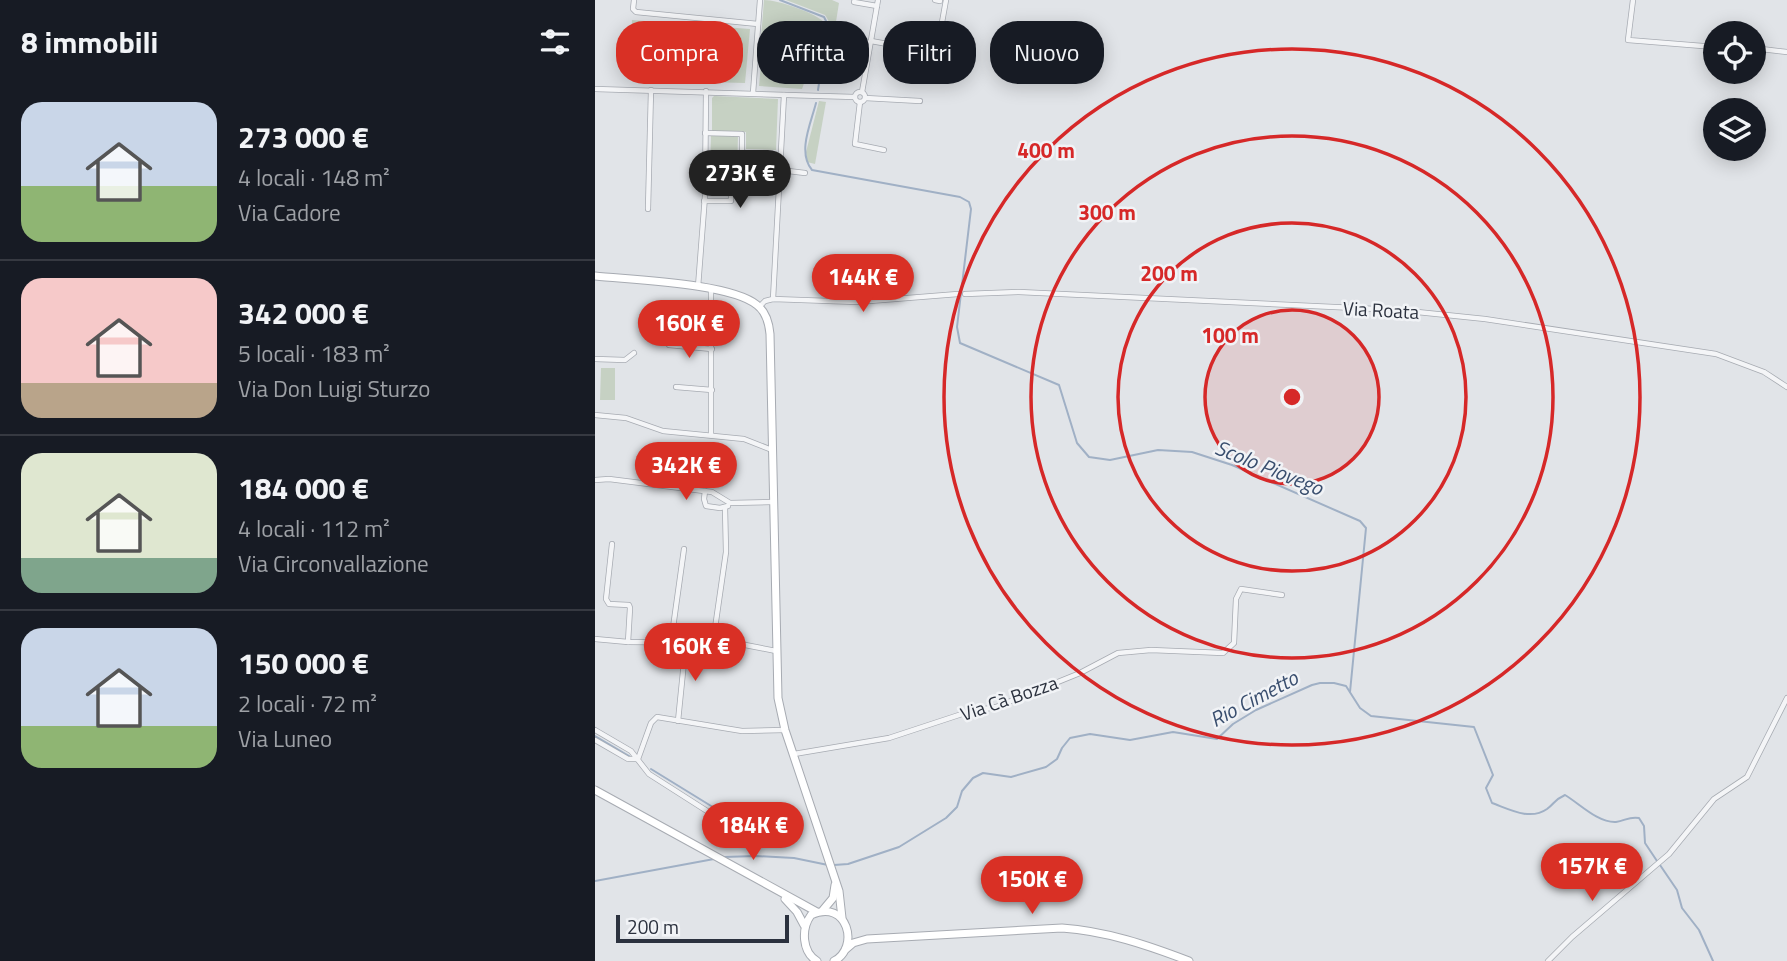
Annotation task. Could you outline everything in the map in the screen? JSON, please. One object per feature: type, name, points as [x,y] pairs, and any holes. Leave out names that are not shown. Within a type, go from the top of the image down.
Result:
[{"type":"street","points":[[634,0],[633,9],[636,12],[757,24]]},
{"type":"street","points":[[758,21],[760,0]]},
{"type":"street","points":[[942,21],[946,0]]},
{"type":"street","points":[[1633,0],[1628,40],[1703,46]]},
{"type":"street","points":[[854,2],[878,3],[855,144],[884,150]]},
{"type":"street","points":[[754,93],[757,41]]},
{"type":"street","points":[[871,42],[883,44]]},
{"type":"street","points":[[1766,50],[1787,52]]},
{"type":"street","points":[[595,89],[855,97],[863,95],[921,101]]},
{"type":"street","points":[[648,209],[651,90]]},
{"type":"street","points":[[698,288],[704,201],[706,91]]},
{"type":"street","points":[[773,299],[784,95]]},
{"type":"street","points":[[855,97],[860,102]]},
{"type":"street","points":[[705,132],[743,134],[741,174],[705,174]]},
{"type":"street","points":[[780,170],[806,173]]},
{"type":"street","points":[[704,201],[731,201],[731,174]]},
{"type":"street","points":[[595,276],[711,289],[745,298],[759,307],[768,320],[778,698],[785,730],[839,891],[846,930],[846,949]]},
{"type":"street","points":[[711,289],[711,435]]},
{"type":"street","name":"Via Roata","points":[[965,294],[1019,292],[1369,309],[1474,317],[1716,354],[1748,365],[1787,387]]},
{"type":"street","points":[[759,307],[765,301],[773,299],[857,302],[958,294]]},
{"type":"street","points":[[669,345],[712,349]]},
{"type":"street","points":[[595,359],[625,360],[634,353]]},
{"type":"street","points":[[676,387],[712,390]]},
{"type":"street","points":[[595,415],[626,418],[663,431],[748,439],[772,450]]},
{"type":"street","points":[[595,480],[609,479],[705,491],[716,493],[730,503],[772,502]]},
{"type":"street","points":[[705,491],[706,506],[725,507],[730,503]]},
{"type":"street","points":[[713,642],[726,552],[725,507]]},
{"type":"street","points":[[612,544],[607,599],[609,604],[630,608],[628,642]]},
{"type":"street","points":[[671,642],[684,549]]},
{"type":"street","name":"Via Cà Bozza","points":[[794,754],[889,738],[968,712],[996,706],[1080,673],[1118,653],[1151,650],[1223,653],[1234,643],[1236,599],[1241,589],[1282,595]]},
{"type":"street","points":[[595,639],[628,642],[713,642],[776,651]]},
{"type":"street","points":[[678,721],[686,642]]},
{"type":"street","points":[[1548,961],[1571,937],[1658,862],[1714,799],[1747,777],[1787,698]]},
{"type":"street","points":[[638,759],[655,718],[742,731],[785,730]]},
{"type":"street","points":[[595,730],[631,751],[649,774],[707,811]]},
{"type":"street","points":[[595,740],[628,760],[638,759]]},
{"type":"street","points":[[595,790],[771,887],[820,911],[834,912],[842,918]]},
{"type":"street","points":[[805,926],[811,915],[820,911],[833,898],[836,880]]},
{"type":"street","points":[[771,887],[792,905],[805,926],[808,952],[817,961]]},
{"type":"street","points":[[836,961],[853,943],[867,939],[1073,929],[1135,941],[1188,961]]},
{"type":"street","points":[[846,930],[867,939]]},
{"type":"green space","points":[[764,0],[797,8],[822,21],[762,21]]},
{"type":"green space","points":[[786,0],[832,0],[839,3],[836,21],[828,21],[825,15]]},
{"type":"green space","points":[[743,28],[750,29],[743,83]]},
{"type":"green space","points":[[759,84],[804,84],[802,89]]},
{"type":"green space","points":[[714,96],[778,99],[776,150],[746,149],[746,132],[712,131]]},
{"type":"green space","points":[[819,101],[826,102],[815,164],[807,162],[806,152]]},
{"type":"green space","points":[[711,135],[738,136],[737,171],[710,170]]},
{"type":"green space","points":[[601,368],[615,368],[615,400],[600,400]]},
{"type":"waterway","name":"Scolo Piovego","points":[[780,0],[824,17],[828,25],[818,90]]},
{"type":"waterway","name":"Scolo Piovego","points":[[816,103],[805,146],[812,170],[960,197],[969,202],[971,209],[957,327],[960,343],[1059,385],[1077,443],[1089,457],[1110,460],[1158,450],[1192,452],[1232,465],[1360,521],[1366,528],[1350,692]]},
{"type":"waterway","name":"Rio Cimetto","points":[[834,865],[848,864],[899,847],[946,818],[957,807],[962,791],[973,778],[983,773],[1011,777],[1046,767],[1057,759],[1070,738],[1090,734],[1130,740],[1173,732],[1217,739],[1233,724],[1256,710],[1320,683],[1346,686],[1360,708],[1371,716],[1474,727],[1493,775],[1486,788],[1492,803],[1520,813],[1534,814],[1547,809],[1565,795],[1589,812],[1609,821],[1639,818],[1644,826],[1645,843],[1657,861]]},
{"type":"waterway","points":[[595,736],[629,756]]},
{"type":"waterway","points":[[651,769],[742,825],[755,854]]},
{"type":"waterway","name":"Rio Cimetto","points":[[723,857],[794,858],[828,865]]},
{"type":"waterway","name":"Rio Cimetto","points":[[595,881],[714,859]]},
{"type":"waterway","name":"Rio Cimetto","points":[[1660,865],[1677,890],[1682,908],[1699,930],[1713,961]]}]
